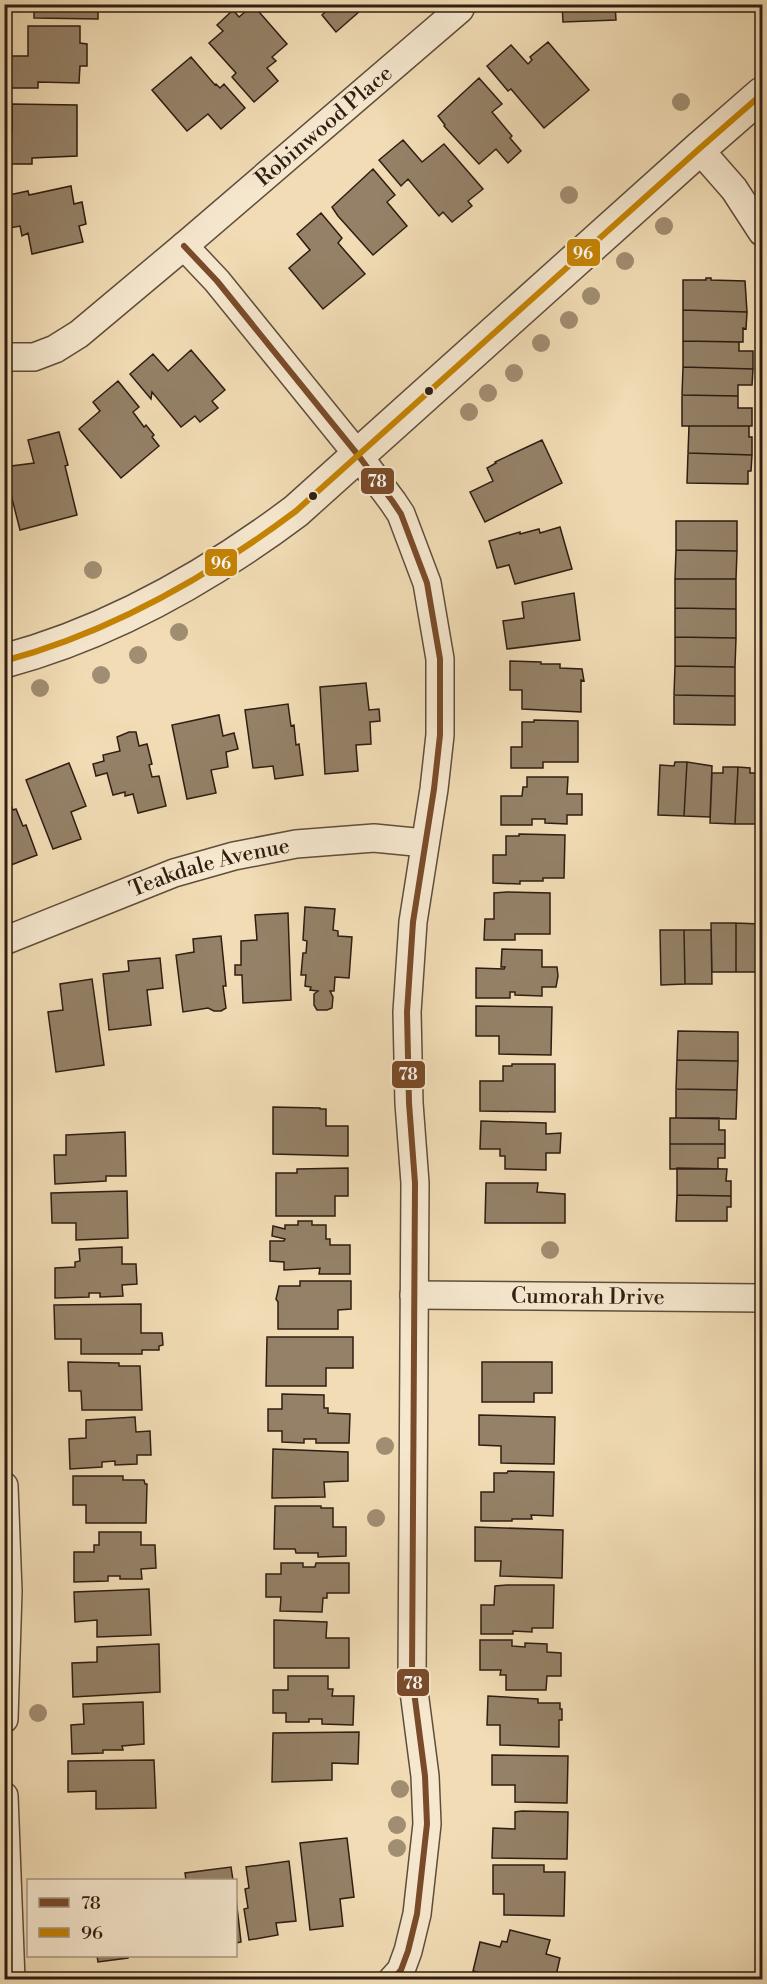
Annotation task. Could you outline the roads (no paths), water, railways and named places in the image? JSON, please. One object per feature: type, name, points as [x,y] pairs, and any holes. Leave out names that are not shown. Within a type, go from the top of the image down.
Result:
[{"type":"street","name":"Robinwood Place","points":[[4,357],[34,357],[56,349],[79,334],[184,246],[459,9],[462,4]]},
{"type":"street","points":[[4,661],[39,652],[131,614],[176,590],[259,538],[296,511],[762,94]]},
{"type":"street","points":[[699,149],[738,194],[762,232]]},
{"type":"street","points":[[184,246],[217,281],[358,455],[401,514],[427,583],[440,659],[440,735],[413,922],[407,1012],[409,1103],[415,1183],[412,1676],[425,1776],[427,1824],[417,1914],[401,1970],[392,1980]]},
{"type":"street","name":"Teakdale Avenue","points":[[4,940],[174,873],[234,856],[297,844],[374,838],[425,843]]},
{"type":"street","name":"Cumorah Drive","points":[[414,1295],[762,1298]]},
{"type":"street","points":[[4,1486],[8,1591],[4,1719]]},
{"type":"street","points":[[4,1796],[11,1980]]}]
